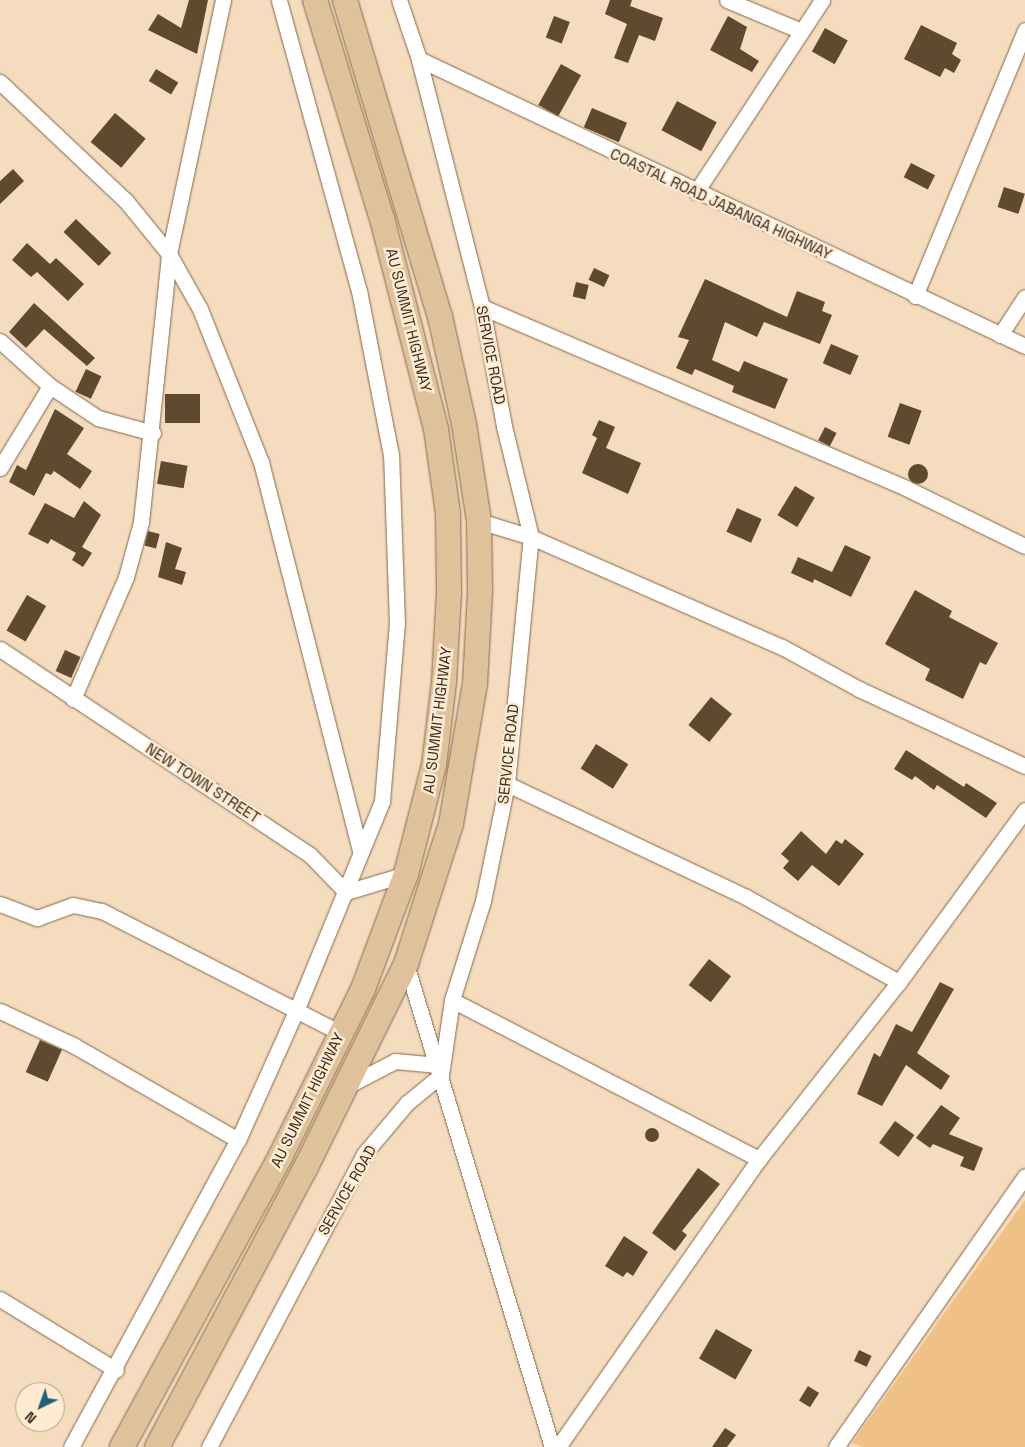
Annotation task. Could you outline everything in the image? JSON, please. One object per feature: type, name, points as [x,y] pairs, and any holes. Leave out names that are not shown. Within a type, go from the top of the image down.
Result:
[{"type":"main road","name":"AU SUMMIT HIGHWAY","points":[[122,1447],[281,1155],[363,989],[406,874],[434,766],[444,682],[449,593],[448,513],[436,429],[410,321],[316,0]]},
{"type":"main road","name":"AU SUMMIT HIGHWAY","points":[[157,1447],[347,1086],[406,964],[436,876],[463,770],[475,684],[480,591],[478,522],[464,424],[440,317],[345,0]]},
{"type":"street","points":[[73,699],[126,577],[142,522],[153,433],[169,254],[223,0]]},
{"type":"street","points":[[71,1447],[116,1370],[238,1140],[296,1011],[382,801],[397,624],[391,455],[359,291],[279,0]]},
{"type":"street","name":"SERVICE ROAD","points":[[209,1447],[364,1154],[406,1103],[439,1070],[452,1000],[483,902],[507,784],[531,537],[504,426],[482,307],[419,59],[400,0]]},
{"type":"street","points":[[727,0],[801,31]]},
{"type":"street","points":[[696,192],[822,0]]},
{"type":"street","points":[[915,296],[1025,30]]},
{"type":"street","name":"COASTAL ROAD JABANGA HIGHWAY","points":[[419,59],[915,296],[1025,346]]},
{"type":"street","points":[[0,82],[126,201],[169,254],[200,309],[261,462],[360,851]]},
{"type":"street","points":[[1000,334],[1025,297]]},
{"type":"street","points":[[482,307],[906,488],[1025,546]]},
{"type":"street","points":[[0,341],[50,386],[98,418],[153,433]]},
{"type":"street","points":[[0,468],[50,386]]},
{"type":"street","points":[[478,522],[531,537],[782,647],[859,689],[1025,766]]},
{"type":"street","name":"NEW TOWN STREET","points":[[0,649],[310,855],[346,892]]},
{"type":"street","points":[[507,784],[746,897],[899,982]]},
{"type":"street","points":[[558,1447],[759,1159],[899,982],[1025,810]]},
{"type":"street","points":[[346,892],[406,874]]},
{"type":"street","points":[[0,904],[37,918],[73,905],[102,911],[340,1033]]},
{"type":"street","points":[[406,964],[552,1447]]},
{"type":"street","points":[[452,1000],[759,1159]]},
{"type":"street","points":[[0,1010],[73,1046],[238,1140]]},
{"type":"street","points":[[347,1086],[395,1061],[439,1070]]},
{"type":"street","points":[[836,1447],[1024,1178]]},
{"type":"street","points":[[0,1299],[116,1370]]},
{"type":"shaded area","points":[[1025,1200],[1025,1447],[863,1447],[852,1443]]},
{"type":"building","points":[[189,0],[208,0],[197,54],[148,30],[158,14],[181,28]]},
{"type":"building","points":[[610,0],[632,0],[630,6],[663,18],[655,41],[639,35],[628,63],[614,58],[627,24],[605,14]]},
{"type":"building","points":[[554,16],[570,22],[562,44],[546,37]]},
{"type":"building","points":[[728,16],[747,27],[740,49],[759,61],[752,72],[710,50]]},
{"type":"building","points":[[921,25],[957,43],[952,54],[961,60],[954,73],[945,68],[940,77],[904,59]]},
{"type":"building","points":[[825,28],[848,41],[835,64],[812,52]]},
{"type":"building","points":[[561,64],[581,75],[558,116],[538,105]]},
{"type":"building","points":[[156,69],[178,82],[171,94],[149,81]]},
{"type":"building","points":[[677,101],[717,122],[701,151],[662,130]]},
{"type":"building","points":[[592,108],[627,123],[619,142],[584,127]]},
{"type":"building","points":[[115,113],[146,139],[121,168],[91,142]]},
{"type":"building","points":[[911,163],[935,175],[928,190],[904,177]]},
{"type":"building","points":[[13,169],[24,181],[0,204],[0,181]]},
{"type":"building","points":[[1004,187],[1025,194],[1018,214],[998,207]]},
{"type":"building","points":[[76,219],[111,253],[99,266],[63,232]]},
{"type":"building","points":[[27,243],[50,264],[56,258],[84,284],[68,301],[37,272],[31,277],[12,260]]},
{"type":"building","points":[[594,268],[609,275],[604,287],[589,280]]},
{"type":"building","points":[[705,279],[787,317],[797,291],[825,302],[822,311],[832,315],[820,344],[764,322],[757,337],[725,322],[712,360],[739,372],[744,361],[788,379],[775,409],[732,392],[734,386],[695,369],[692,375],[676,368],[689,340],[678,337]]},
{"type":"building","points":[[576,282],[589,285],[585,300],[573,297]]},
{"type":"building","points":[[34,303],[95,358],[87,366],[44,329],[26,348],[9,332]]},
{"type":"building","points":[[831,344],[859,356],[850,375],[823,363]]},
{"type":"building","points":[[86,369],[101,376],[91,399],[75,392]]},
{"type":"building","points":[[165,394],[200,394],[200,423],[165,423]]},
{"type":"building","points":[[900,403],[922,411],[909,445],[888,437]]},
{"type":"building","points":[[55,409],[84,428],[67,454],[92,471],[80,489],[54,471],[51,475],[46,473],[34,496],[9,482],[17,465],[26,470]]},
{"type":"building","points":[[599,420],[615,427],[606,448],[641,463],[628,494],[582,473],[597,438],[592,435]]},
{"type":"building","points":[[825,427],[837,433],[830,446],[818,440]]},
{"type":"building","points":[[161,461],[188,466],[184,488],[157,484]]},
{"type":"building","points":[[918,464],[925,467],[928,474],[925,481],[918,484],[911,481],[908,474],[911,467]]},
{"type":"building","points":[[795,486],[815,498],[797,527],[777,515]]},
{"type":"building","points":[[84,501],[101,515],[82,547],[92,553],[83,567],[72,560],[76,553],[51,539],[48,544],[28,534],[45,503],[74,518]]},
{"type":"building","points":[[737,508],[762,519],[751,543],[726,532]]},
{"type":"building","points":[[148,531],[160,534],[156,548],[144,546]]},
{"type":"building","points":[[166,542],[182,548],[175,569],[186,572],[182,585],[158,577]]},
{"type":"building","points":[[845,545],[871,557],[851,597],[814,579],[813,583],[791,573],[798,557],[832,572]]},
{"type":"building","points":[[915,590],[952,611],[949,617],[998,643],[986,665],[980,662],[963,699],[925,680],[930,669],[885,644]]},
{"type":"building","points":[[27,595],[46,606],[26,642],[6,631]]},
{"type":"building","points":[[65,650],[81,657],[71,678],[56,671]]},
{"type":"building","points":[[711,697],[732,714],[709,742],[688,725]]},
{"type":"building","points":[[596,744],[628,764],[613,789],[581,769]]},
{"type":"building","points":[[906,750],[964,787],[966,783],[997,803],[986,818],[937,785],[934,790],[915,776],[912,780],[894,769]]},
{"type":"building","points":[[801,831],[826,854],[836,840],[842,844],[845,839],[864,854],[839,886],[812,865],[798,881],[783,868],[789,861],[781,854]]},
{"type":"building","points":[[709,959],[731,976],[711,1002],[689,985]]},
{"type":"building","points":[[940,982],[954,989],[917,1053],[950,1076],[941,1090],[906,1065],[882,1106],[857,1094],[874,1053],[880,1057],[896,1024],[912,1032]]},
{"type":"building","points":[[40,1040],[62,1050],[48,1082],[26,1072]]},
{"type":"building","points":[[941,1105],[960,1118],[949,1134],[983,1148],[974,1171],[960,1166],[964,1157],[933,1144],[930,1148],[916,1138]]},
{"type":"building","points":[[895,1121],[914,1135],[899,1157],[879,1143]]},
{"type":"building","points":[[649,1128],[655,1128],[659,1135],[655,1142],[649,1142],[645,1138],[645,1132]]},
{"type":"building","points":[[698,1168],[720,1184],[682,1231],[687,1235],[675,1251],[652,1233]]},
{"type":"building","points":[[624,1236],[648,1252],[633,1276],[627,1272],[623,1277],[605,1266]]},
{"type":"building","points":[[716,1329],[752,1350],[735,1379],[699,1358]]},
{"type":"building","points":[[859,1350],[872,1356],[867,1367],[854,1361]]},
{"type":"building","points":[[808,1386],[819,1393],[810,1407],[799,1400]]},
{"type":"building","points":[[725,1428],[736,1435],[727,1447],[712,1447]]}]
